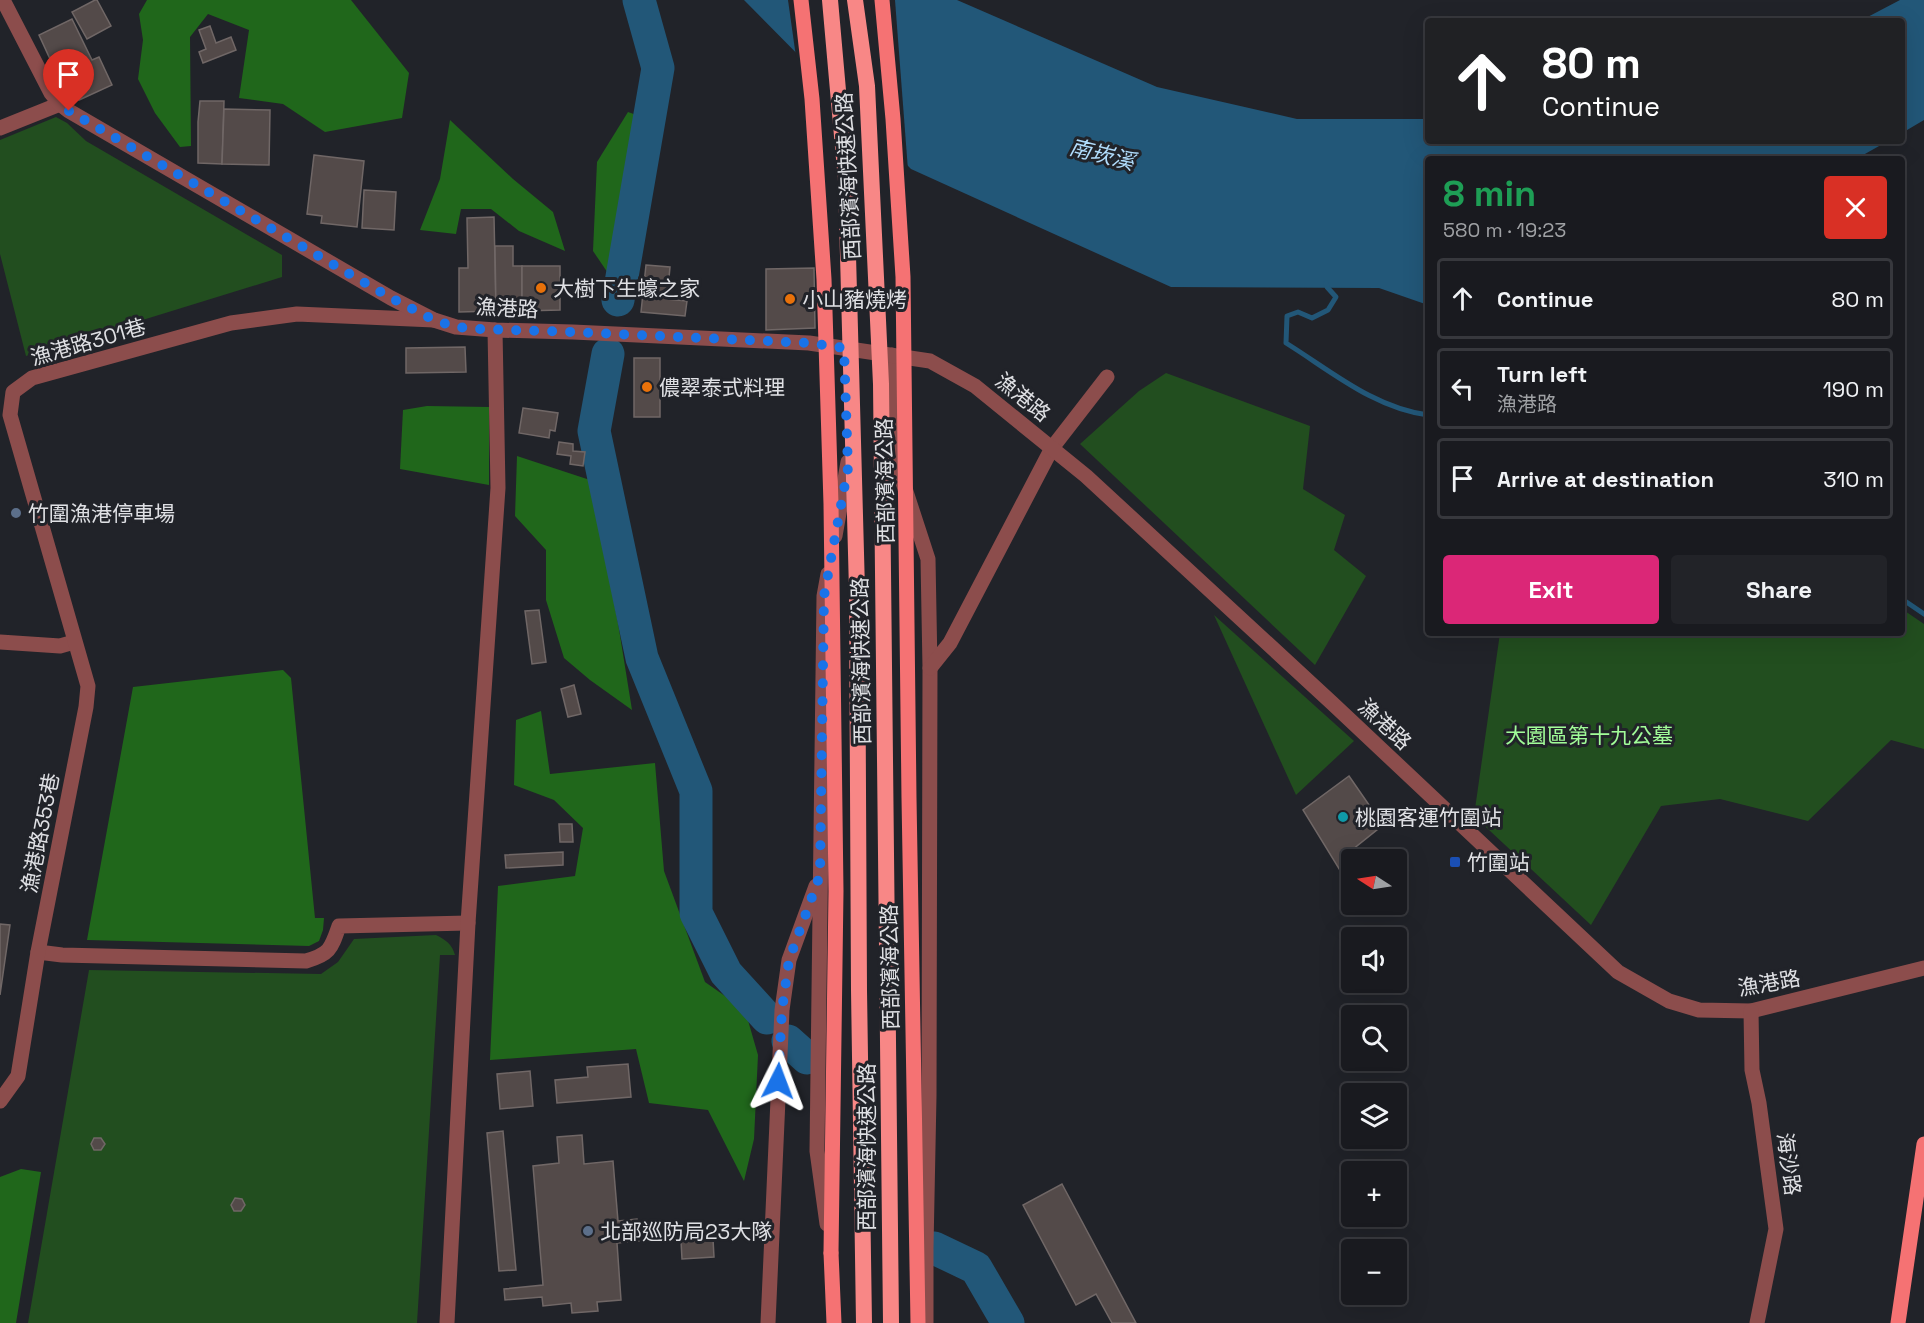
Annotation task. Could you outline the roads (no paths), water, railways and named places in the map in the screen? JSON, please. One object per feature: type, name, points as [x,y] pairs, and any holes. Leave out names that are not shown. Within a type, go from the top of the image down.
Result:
[{"type":"highway","name":"西部濱海快速公路","points":[[830,0],[846,181],[856,543],[864,1323]]},
{"type":"highway","name":"西部濱海快速公路","points":[[855,0],[867,86],[881,384],[891,1323]]},
{"type":"main road","points":[[801,0],[812,99],[824,279],[831,504],[836,891],[831,1252],[834,1323]]},
{"type":"main road","name":"西部濱海公路","points":[[882,0],[893,119],[903,277],[918,1323]]},
{"type":"main road","points":[[1898,1323],[1924,1144]]},
{"type":"street","name":"漁港路","points":[[3,0],[51,93],[69,111],[391,298],[434,320],[456,327],[495,330],[809,343],[930,361],[975,386],[1095,484],[1618,972],[1669,1001],[1700,1010],[1751,1011],[1924,968]]},
{"type":"street","points":[[0,128],[60,104]]},
{"type":"street","name":"漁港路301巷","points":[[74,642],[10,415],[14,392],[32,378],[231,323],[297,314],[434,320]]},
{"type":"street","points":[[447,1323],[468,923],[498,488],[495,330]]},
{"type":"street","points":[[831,1252],[817,1151],[824,596],[848,468],[844,348]]},
{"type":"street","points":[[892,355],[897,464],[928,559],[929,1096],[926,1323]]},
{"type":"street","points":[[930,668],[950,643],[1052,448],[1107,377]]},
{"type":"street","points":[[0,642],[60,646],[74,642]]},
{"type":"street","name":"漁港路353巷","points":[[0,1101],[18,1076],[38,952],[86,707],[88,686],[74,642]]},
{"type":"street","points":[[768,1323],[782,1010],[789,960],[820,875]]},
{"type":"street","points":[[38,952],[62,955],[306,961],[323,956],[333,944],[339,926],[468,923]]},
{"type":"street","name":"海沙路","points":[[1751,1011],[1752,1070],[1761,1115],[1776,1229],[1757,1323]]},
{"type":"water","name":"南崁溪","points":[[744,0],[957,0],[1157,87],[1297,119],[1425,119],[1425,144],[1883,144],[1861,156],[1425,156],[1425,304],[1379,288],[1171,287],[911,169]]},
{"type":"water","points":[[1900,0],[1924,0],[1924,120],[1905,131],[1905,18],[1866,18]]},
{"type":"waterway","points":[[618,300],[658,68],[639,0]]},
{"type":"waterway","points":[[1326,283],[1336,297],[1328,310],[1312,318],[1298,312],[1287,316],[1286,343],[1371,397],[1389,405],[1425,414]]},
{"type":"waterway","points":[[608,354],[594,431],[642,658],[696,791],[696,913],[726,973],[767,1018]]},
{"type":"waterway","points":[[1905,601],[1924,614]]},
{"type":"waterway","points":[[788,1041],[807,1058]]},
{"type":"waterway","points":[[934,1248],[976,1268],[1008,1323]]},
{"type":"place","name":"大樹下生蠔之家","points":[[541,288]]},
{"type":"place","name":"小山豬燒烤","points":[[790,299]]},
{"type":"place","name":"儂翠泰式料理","points":[[647,387]]},
{"type":"place","name":"竹圍漁港停車場","points":[[16,513]]},
{"type":"place","name":"桃園客運竹圍站","points":[[1343,817]]},
{"type":"place","name":"竹圍站","points":[[1455,862]]},
{"type":"place","name":"北部巡防局23大隊","points":[[588,1231]]},
{"type":"park label","name":"大園區第十九公墓","points":[[1589,735]]}]
